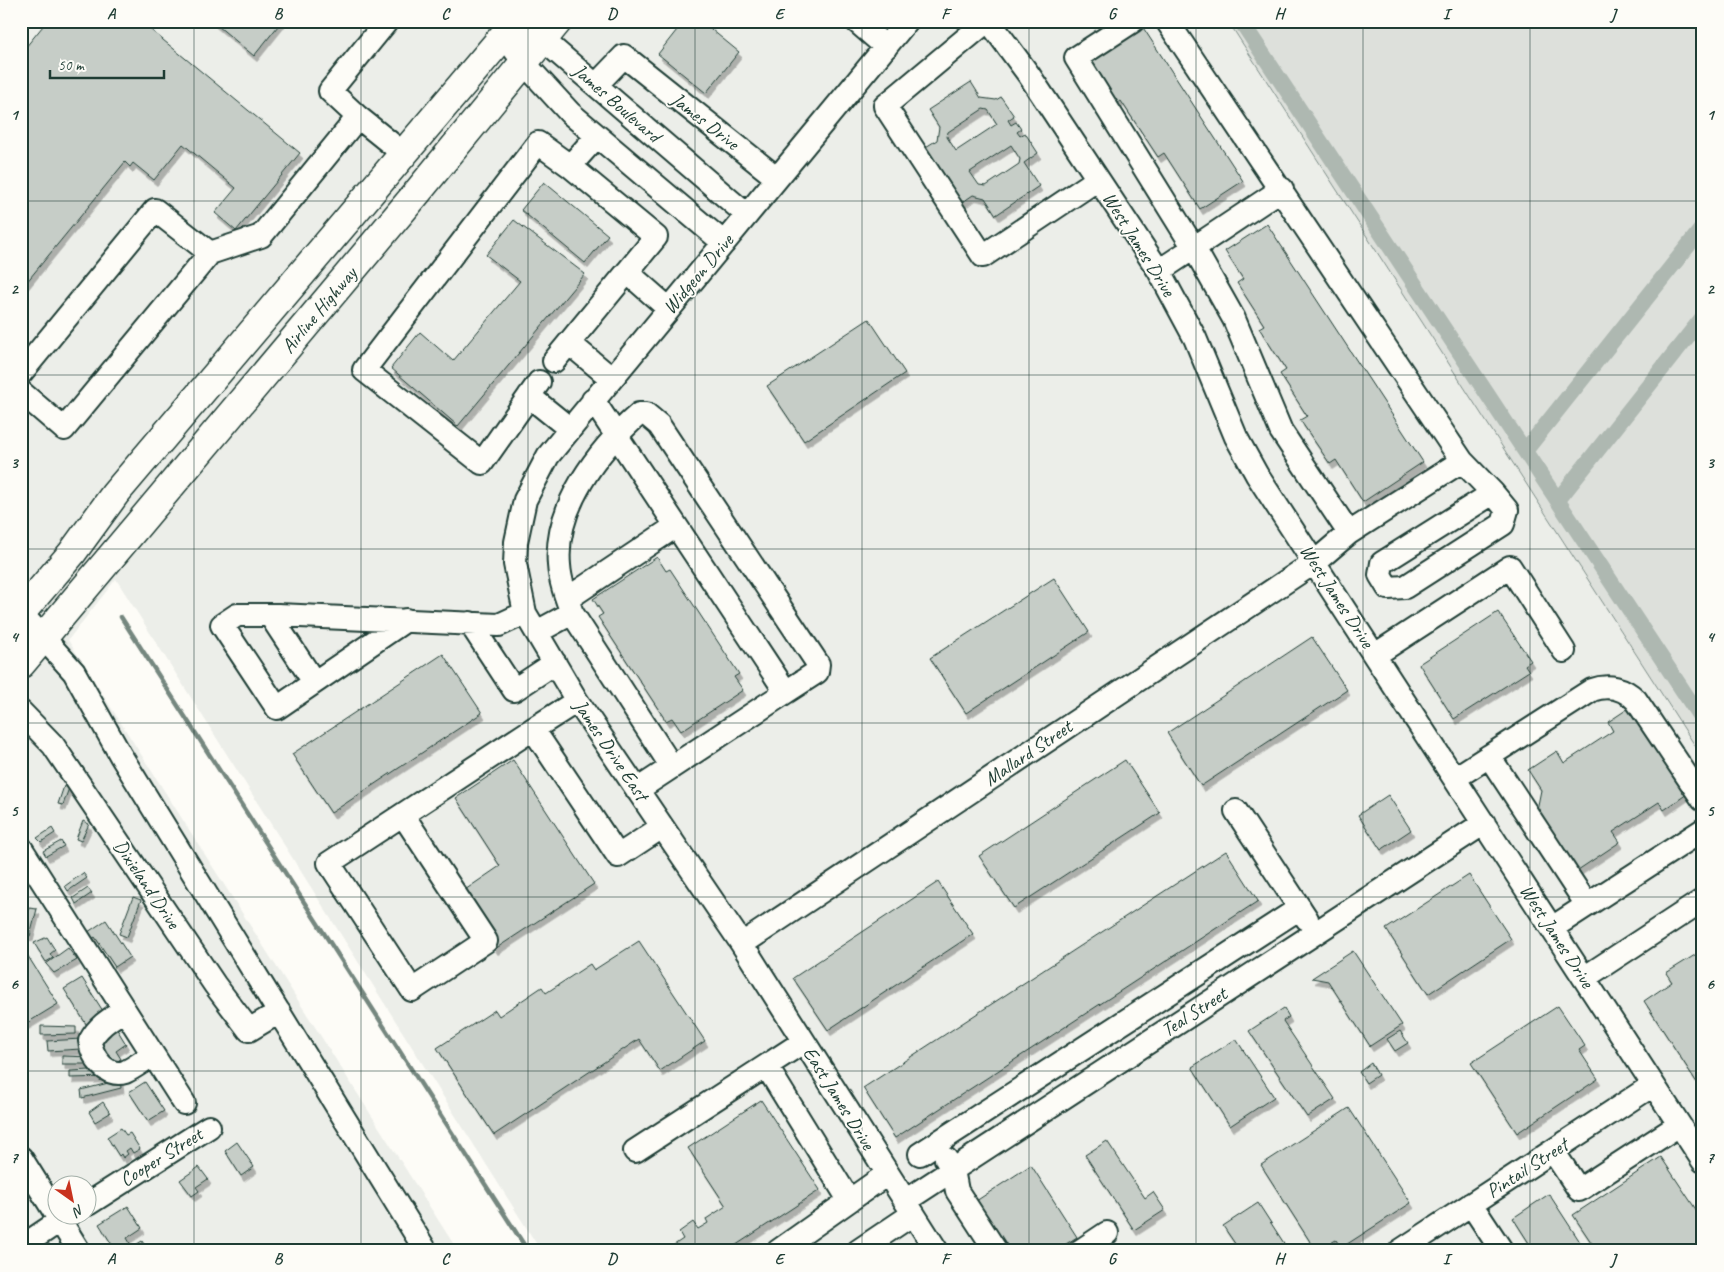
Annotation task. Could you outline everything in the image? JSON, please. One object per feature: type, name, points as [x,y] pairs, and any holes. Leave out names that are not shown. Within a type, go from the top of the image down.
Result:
[{"type":"highway","name":"Airline Highway","points":[[21,613],[72,553],[115,494],[404,154],[504,26]]},
{"type":"highway","name":"Airline Highway","points":[[21,664],[525,64],[550,30]]},
{"type":"street","points":[[387,21],[330,91],[358,117],[404,154]]},
{"type":"street","points":[[856,21],[886,47]]},
{"type":"street","name":"Widgeon Drive","points":[[516,542],[525,500],[548,456],[907,21]]},
{"type":"street","points":[[988,21],[885,106],[983,256],[1098,179]]},
{"type":"street","name":"West James Drive","points":[[988,21],[1028,74],[1160,271],[1194,338],[1236,437],[1257,475],[1703,1161]]},
{"type":"street","points":[[1133,21],[1076,58],[1194,248],[1234,319],[1281,431],[1350,533]]},
{"type":"street","points":[[1167,21],[1282,189],[1462,461],[1493,493],[1507,510],[1503,524],[1405,587],[1388,588],[1380,575],[1382,563],[1493,493]]},
{"type":"street","points":[[504,26],[550,30]]},
{"type":"street","points":[[504,26],[525,64],[570,113],[724,243]]},
{"type":"street","name":"James Boulevard","points":[[550,30],[596,85],[747,215]]},
{"type":"street","name":"James Drive","points":[[596,85],[624,56],[777,178]]},
{"type":"street","points":[[21,392],[64,429],[210,253],[261,236],[358,117]]},
{"type":"street","points":[[570,166],[597,136]]},
{"type":"street","points":[[554,361],[656,237],[570,166],[538,143],[364,370],[482,463],[534,389],[570,429]]},
{"type":"street","points":[[644,176],[669,148]]},
{"type":"street","points":[[1160,271],[1282,189]]},
{"type":"street","points":[[21,373],[155,210],[210,253]]},
{"type":"street","points":[[628,272],[669,309]]},
{"type":"street","points":[[569,343],[611,378]]},
{"type":"street","points":[[593,400],[786,692]]},
{"type":"street","points":[[638,790],[816,672],[818,664],[658,425],[646,414],[639,414],[616,434],[579,487],[561,525],[559,564],[569,606],[672,767]]},
{"type":"street","name":"Mallard Street","points":[[742,944],[1315,562],[1350,533],[1462,461]]},
{"type":"street","points":[[537,632],[676,526]]},
{"type":"street","name":"James Drive East","points":[[516,542],[515,564],[524,613],[577,700],[742,944]]},
{"type":"street","points":[[1375,655],[1510,567],[1564,651]]},
{"type":"street","points":[[21,613],[74,672],[121,756],[426,1251]]},
{"type":"street","points":[[406,620],[277,708],[222,625],[237,615],[270,615],[406,620],[499,625],[524,613]]},
{"type":"street","points":[[270,615],[314,682]]},
{"type":"street","points":[[470,623],[514,690],[555,663]]},
{"type":"street","points":[[1455,778],[1601,686],[1619,688],[1628,692],[1636,700],[1703,800]]},
{"type":"street","points":[[403,815],[486,941],[412,990],[329,863],[577,700]]},
{"type":"street","name":"Dixieland Drive","points":[[21,712],[53,745],[215,985],[249,1030],[279,1012]]},
{"type":"street","points":[[533,729],[618,856],[662,827]]},
{"type":"street","points":[[1489,756],[1587,905]]},
{"type":"street","points":[[1236,811],[1316,932]]},
{"type":"street","name":"Teal Street","points":[[858,1251],[952,1170],[1484,823]]},
{"type":"street","points":[[1552,928],[1703,830]]},
{"type":"street","points":[[21,848],[184,1103]]},
{"type":"street","points":[[1584,978],[1703,900]]},
{"type":"street","points":[[996,1251],[957,1191],[952,1170],[928,1149],[1300,908]]},
{"type":"street","name":"East James Drive","points":[[742,944],[936,1251]]},
{"type":"street","points":[[124,1010],[105,1022],[94,1032],[90,1041],[95,1060],[111,1071],[118,1073],[125,1072],[153,1055]]},
{"type":"street","points":[[1116,1027],[1134,1052]]},
{"type":"street","points":[[635,1150],[767,1067],[803,1042]]},
{"type":"street","points":[[767,1067],[850,1200]]},
{"type":"street","name":"Pintail Street","points":[[1413,1247],[1471,1204],[1653,1085]]},
{"type":"street","points":[[1553,1151],[1579,1190],[1679,1125]]},
{"type":"street","name":"Cooper Street","points":[[98,1198],[209,1127]]},
{"type":"street","points":[[21,1158],[48,1195]]},
{"type":"street","points":[[778,1251],[887,1174]]},
{"type":"street","points":[[1471,1204],[1502,1251]]},
{"type":"street","points":[[21,1247],[56,1224]]},
{"type":"street","points":[[68,1224],[79,1251]]},
{"type":"street","points":[[1080,1251],[1107,1233]]},
{"type":"shaded area","points":[[21,21],[1228,21],[1703,758],[1703,1251],[541,1251],[116,579],[68,640],[458,1251],[21,1251]]},
{"type":"shaded area","points":[[1228,21],[1703,21],[1703,758]]},
{"type":"building","points":[[47,21],[140,21],[300,153],[236,231],[215,213],[236,188],[183,144],[154,180],[133,163],[130,167],[125,162],[21,289],[21,53]]},
{"type":"building","points":[[212,21],[282,21],[254,56]]},
{"type":"building","points":[[684,21],[701,21],[739,52],[706,93],[658,54]]},
{"type":"building","points":[[1142,26],[1243,181],[1200,209],[1164,153],[1158,157],[1121,101],[1116,104],[1088,61]]},
{"type":"building","points":[[971,82],[981,98],[996,100],[1001,97],[1014,116],[1008,120],[1011,125],[1016,122],[1021,129],[1017,132],[1020,136],[1025,133],[1038,153],[1024,163],[1039,186],[996,215],[985,198],[973,195],[957,206],[921,150],[937,140],[939,127],[928,110]],"holes":[[[983,109],[988,110],[997,124],[956,151],[947,137],[948,132]],[[1011,145],[1020,159],[1019,164],[986,186],[979,185],[970,172]]]},
{"type":"building","points":[[544,182],[608,235],[585,263],[521,210]]},
{"type":"building","points":[[514,220],[585,274],[458,426],[391,368],[420,332],[453,361],[520,281],[486,255]]},
{"type":"building","points":[[1267,224],[1423,462],[1363,502],[1336,460],[1330,464],[1300,420],[1307,416],[1280,374],[1286,370],[1259,328],[1264,325],[1237,283],[1243,279],[1225,251]]},
{"type":"building","points":[[869,319],[905,373],[804,441],[767,386]]},
{"type":"building","points":[[657,557],[666,571],[670,569],[739,674],[734,677],[743,690],[681,731],[672,718],[666,721],[598,617],[603,614],[593,599]]},
{"type":"building","points":[[1054,578],[1089,632],[966,713],[930,658]]},
{"type":"building","points":[[1498,612],[1531,661],[1525,665],[1529,671],[1454,719],[1419,664]]},
{"type":"building","points":[[1312,637],[1347,690],[1201,786],[1167,733]]},
{"type":"building","points":[[443,654],[482,713],[331,813],[292,754]]},
{"type":"building","points":[[1629,708],[1687,794],[1664,810],[1659,802],[1613,832],[1620,842],[1575,872],[1537,810],[1541,790],[1528,770],[1557,751],[1564,763],[1613,731],[1608,722]]},
{"type":"building","points":[[513,760],[594,884],[495,949],[459,894],[500,866],[456,798]]},
{"type":"building","points":[[1125,760],[1160,813],[1014,908],[979,856]]},
{"type":"building","points":[[64,786],[69,788],[63,805],[58,804]]},
{"type":"building","points":[[1388,795],[1411,830],[1381,850],[1358,815]]},
{"type":"building","points":[[83,821],[89,824],[81,841],[76,839]]},
{"type":"building","points":[[52,828],[55,833],[41,842],[37,838]]},
{"type":"building","points":[[61,841],[64,846],[46,856],[43,851]]},
{"type":"building","points":[[1226,851],[1258,901],[895,1138],[863,1088]]},
{"type":"building","points":[[83,873],[87,878],[68,891],[65,886]]},
{"type":"building","points":[[1469,875],[1511,939],[1428,994],[1386,929]]},
{"type":"building","points":[[938,882],[973,934],[828,1030],[793,978]]},
{"type":"building","points":[[88,888],[92,893],[76,904],[73,898]]},
{"type":"building","points":[[133,897],[141,900],[127,937],[119,934]]},
{"type":"building","points":[[29,908],[37,909],[30,936],[22,935]]},
{"type":"building","points":[[106,920],[130,957],[115,967],[95,937],[89,941],[85,934]]},
{"type":"building","points":[[47,937],[55,950],[50,954],[53,958],[46,962],[34,943]]},
{"type":"building","points":[[639,941],[705,1041],[660,1071],[639,1039],[494,1135],[437,1048],[495,1010],[499,1016],[542,987],[546,993],[590,964],[594,970]]},
{"type":"building","points":[[21,945],[58,1004],[22,1026],[21,1025]]},
{"type":"building","points":[[68,948],[77,960],[54,973],[46,964]]},
{"type":"building","points":[[1703,950],[1703,1092],[1644,1001],[1672,982],[1666,973]]},
{"type":"building","points":[[1353,951],[1402,1025],[1370,1046],[1328,981],[1312,978]]},
{"type":"building","points":[[82,978],[103,1011],[95,1016],[98,1020],[88,1027],[64,989]]},
{"type":"building","points":[[1558,1006],[1585,1046],[1579,1050],[1598,1079],[1517,1133],[1471,1063]]},
{"type":"building","points":[[1284,1008],[1289,1017],[1283,1021],[1335,1099],[1307,1117],[1249,1031]]},
{"type":"building","points":[[41,1026],[76,1027],[76,1034],[41,1035]]},
{"type":"building","points":[[115,1026],[126,1044],[116,1051],[121,1059],[112,1064],[96,1038]]},
{"type":"building","points":[[1400,1031],[1408,1043],[1395,1051],[1387,1039]]},
{"type":"building","points":[[81,1039],[81,1049],[48,1051],[47,1041]]},
{"type":"building","points":[[1236,1039],[1274,1097],[1230,1126],[1192,1067]]},
{"type":"building","points":[[62,1056],[92,1057],[91,1064],[62,1064]]},
{"type":"building","points":[[1371,1063],[1378,1075],[1366,1083],[1359,1072]]},
{"type":"building","points":[[108,1069],[108,1077],[70,1078],[70,1071]]},
{"type":"building","points":[[120,1080],[121,1088],[82,1098],[81,1090]]},
{"type":"building","points":[[145,1082],[164,1111],[148,1121],[129,1092]]},
{"type":"building","points":[[761,1100],[820,1190],[727,1251],[665,1251],[683,1239],[679,1232],[693,1222],[698,1229],[708,1223],[706,1219],[726,1206],[688,1148]]},
{"type":"building","points":[[103,1102],[110,1113],[95,1122],[89,1112]]},
{"type":"building","points":[[1349,1108],[1411,1203],[1341,1248],[1336,1240],[1316,1251],[1261,1165]]},
{"type":"building","points":[[121,1128],[126,1135],[130,1133],[140,1149],[133,1153],[130,1148],[126,1151],[128,1154],[123,1158],[121,1154],[119,1156],[107,1137]]},
{"type":"building","points":[[1107,1141],[1145,1198],[1153,1192],[1165,1210],[1134,1230],[1085,1155]]},
{"type":"building","points":[[237,1142],[254,1167],[241,1176],[225,1151]]},
{"type":"building","points":[[1661,1157],[1703,1220],[1703,1251],[1597,1251],[1573,1215]]},
{"type":"building","points":[[1031,1165],[1077,1237],[1055,1251],[1004,1251],[973,1203]]},
{"type":"building","points":[[199,1167],[208,1179],[196,1187],[199,1191],[192,1196],[180,1180]]},
{"type":"building","points":[[1549,1194],[1586,1251],[1534,1251],[1513,1218]]},
{"type":"building","points":[[1258,1203],[1289,1251],[1240,1251],[1223,1226]]},
{"type":"building","points":[[128,1206],[142,1228],[127,1238],[130,1243],[116,1251],[99,1224]]},
{"type":"building","points":[[142,1241],[148,1251],[126,1251]]},
{"type":"waterway","points":[[1241,21],[1703,721]]},
{"type":"waterway","points":[[1525,451],[1703,227]]},
{"type":"waterway","points":[[1558,500],[1703,317]]},
{"type":"waterway","points":[[121,617],[528,1251]]}]
